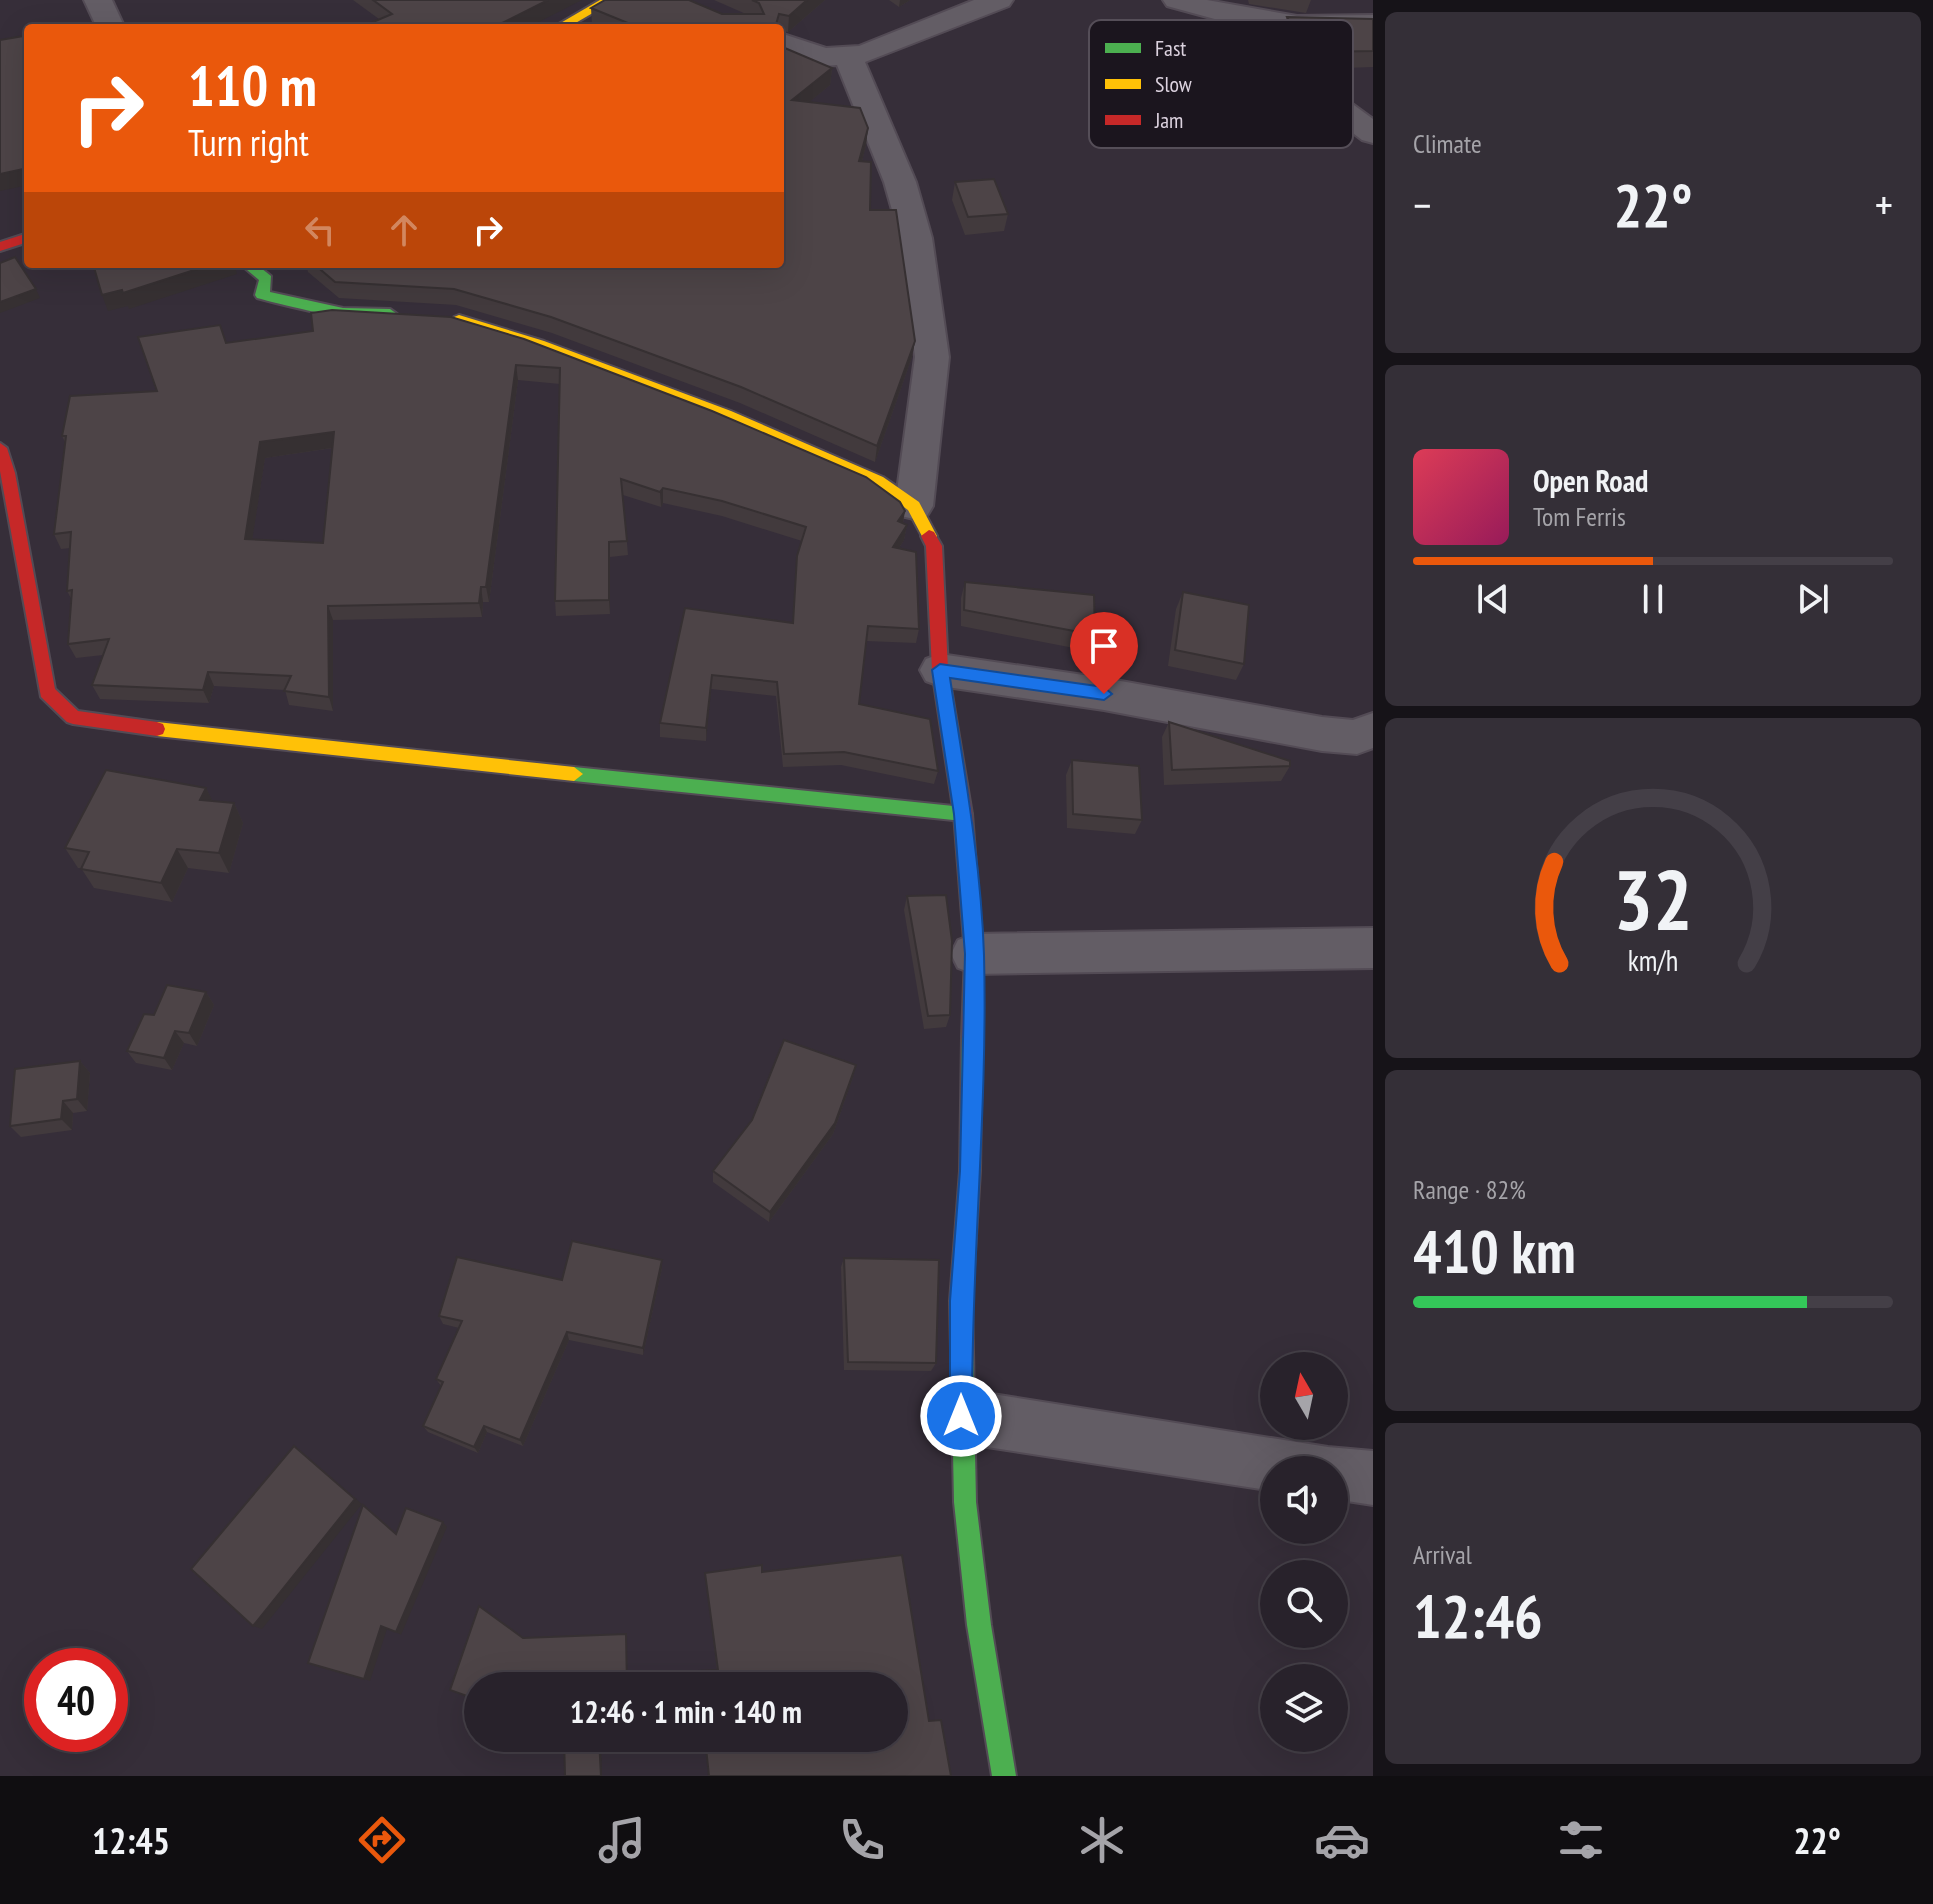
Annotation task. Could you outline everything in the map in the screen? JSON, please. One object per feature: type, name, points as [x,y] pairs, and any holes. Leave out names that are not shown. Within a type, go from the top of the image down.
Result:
[{"type":"street","points":[[98,0],[106,24]]},
{"type":"street","points":[[565,24],[609,0]]},
{"type":"street","points":[[784,44],[808,54],[848,57],[882,49],[999,0]]},
{"type":"street","points":[[1177,0],[1247,20]]},
{"type":"street","points":[[1353,25],[1373,24]]},
{"type":"street","points":[[848,57],[900,182],[916,238],[932,357],[914,506]]},
{"type":"street","points":[[1353,119],[1373,134]]},
{"type":"street","points":[[0,247],[24,238]]},
{"type":"street","points":[[252,268],[266,279],[262,295],[343,313],[413,316]]},
{"type":"street","points":[[442,318],[539,344],[726,415],[878,481],[914,506],[934,546],[940,670],[963,814],[974,954],[970,1171],[961,1301],[965,1502],[979,1625],[1004,1776]]},
{"type":"street","points":[[0,448],[8,473],[47,692],[73,717],[228,739],[963,814]]},
{"type":"street","points":[[940,670],[1104,694],[1322,734],[1357,737],[1373,729]]},
{"type":"street","points":[[974,954],[1373,948]]},
{"type":"street","points":[[961,1416],[1260,1461]]},
{"type":"street","points":[[1348,1474],[1373,1478]]},
{"type":"building","points":[[373,0],[548,0],[500,24],[368,24],[392,14]]},
{"type":"building","points":[[605,0],[689,0],[722,14],[764,14],[759,3],[752,0],[807,0],[789,16],[779,14],[776,24],[630,24],[591,8]]},
{"type":"building","points":[[1287,17],[1373,19],[1373,51],[1353,51],[1353,20],[1288,20]]},
{"type":"building","points":[[24,34],[24,169],[0,174],[0,40]]},
{"type":"building","points":[[784,48],[832,68],[792,100],[860,108],[868,128],[859,161],[871,162],[870,210],[896,210],[915,341],[877,446],[741,387],[551,317],[454,289],[335,282],[319,268],[784,268]]},
{"type":"building","points":[[994,179],[1008,214],[968,217],[955,182]]},
{"type":"building","points":[[15,257],[36,289],[0,302],[0,263]]},
{"type":"building","points":[[94,268],[201,268],[123,293],[122,290],[102,295]]},
{"type":"building","points":[[332,310],[451,317],[524,339],[712,411],[866,477],[900,502],[905,511],[898,521],[907,525],[893,547],[916,552],[919,629],[868,626],[859,704],[930,719],[938,771],[844,752],[784,754],[777,682],[712,675],[706,728],[660,723],[685,608],[793,623],[797,556],[806,527],[722,501],[663,488],[660,492],[621,479],[627,541],[609,542],[609,600],[555,601],[560,368],[516,365],[486,587],[481,587],[479,603],[328,606],[329,697],[284,691],[291,676],[208,672],[203,690],[92,685],[109,639],[68,644],[72,590],[67,591],[71,532],[54,534],[66,436],[62,436],[70,396],[157,391],[138,337],[220,325],[226,343],[313,331],[311,313]],"holes":[[[334,432],[323,543],[245,539],[260,442]]]},
{"type":"building","points":[[965,582],[1094,595],[1095,635],[964,610]]},
{"type":"building","points":[[1183,592],[1249,605],[1244,664],[1175,650]]},
{"type":"building","points":[[1169,722],[1290,761],[1290,766],[1172,770]]},
{"type":"building","points":[[1072,760],[1139,766],[1142,820],[1073,814]]},
{"type":"building","points":[[106,770],[206,788],[200,800],[234,803],[219,853],[177,849],[161,883],[81,869],[89,852],[65,848]]},
{"type":"building","points":[[946,895],[952,941],[950,1015],[928,1016],[907,896]]},
{"type":"building","points":[[167,985],[206,992],[189,1033],[175,1031],[164,1058],[127,1051],[144,1014],[154,1015]]},
{"type":"building","points":[[784,1040],[856,1065],[835,1123],[770,1212],[713,1171],[752,1120]]},
{"type":"building","points":[[80,1061],[77,1099],[63,1101],[61,1119],[10,1126],[15,1069]]},
{"type":"building","points":[[572,1241],[662,1260],[643,1348],[567,1332],[520,1440],[484,1426],[474,1447],[423,1426],[443,1382],[436,1379],[462,1321],[439,1316],[457,1257],[562,1280]]},
{"type":"building","points":[[844,1258],[939,1260],[936,1363],[848,1362]]},
{"type":"building","points":[[294,1446],[355,1499],[253,1626],[191,1569]]},
{"type":"building","points":[[363,1505],[396,1534],[406,1508],[443,1522],[396,1632],[381,1626],[364,1679],[308,1663]]},
{"type":"building","points":[[902,1555],[929,1721],[941,1720],[951,1776],[709,1776],[706,1752],[908,1752],[908,1672],[699,1672],[718,1670],[705,1573],[762,1565],[762,1572]]},
{"type":"building","points":[[479,1606],[523,1638],[626,1634],[627,1672],[464,1672],[464,1695],[450,1690]]},
{"type":"building","points":[[564,1752],[600,1752],[601,1776],[565,1776]]},
{"type":"traffic: fast","points":[[252,268],[266,279],[262,295],[343,313],[390,314]]},
{"type":"traffic: fast","points":[[574,774],[963,814]]},
{"type":"traffic: fast","points":[[972,1037],[970,1171],[961,1301],[965,1502],[979,1625],[1004,1776]]},
{"type":"traffic: slow","points":[[565,24],[609,0]]},
{"type":"traffic: slow","points":[[459,320],[539,344],[726,415],[878,481],[914,506],[929,536]]},
{"type":"traffic: slow","points":[[157,729],[574,774]]},
{"type":"traffic: jam","points":[[0,247],[24,238]]},
{"type":"traffic: jam","points":[[0,448],[8,473],[47,692],[73,717],[157,729]]},
{"type":"traffic: jam","points":[[929,536],[934,546],[940,670],[963,814],[974,954],[972,1037]]},
{"type":"route","points":[[961,1416],[961,1301],[970,1171],[974,954],[963,814],[940,670],[1104,694]]}]
